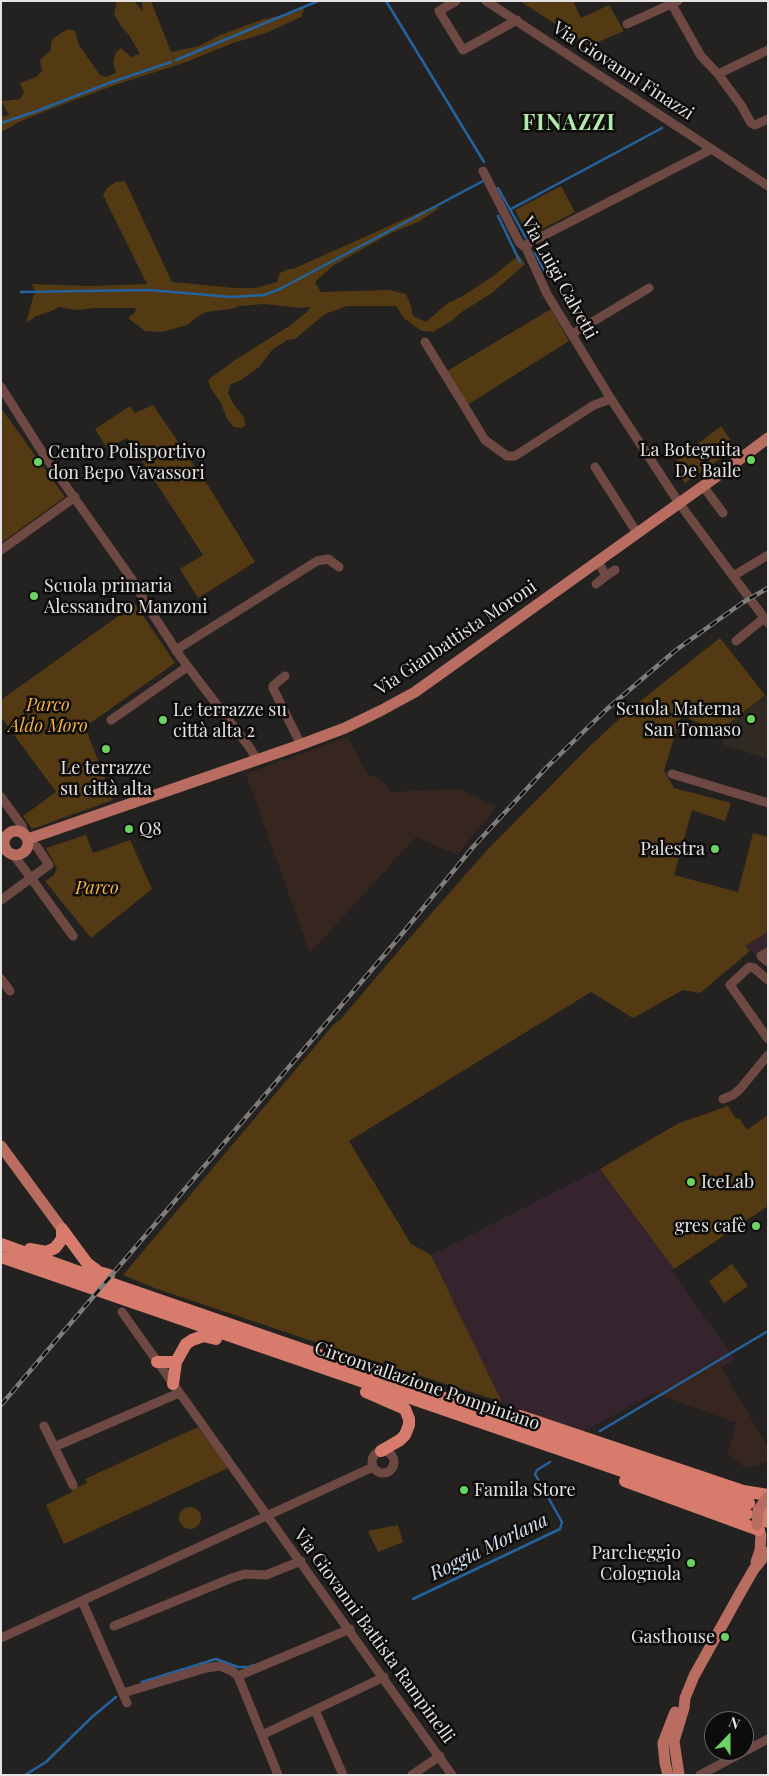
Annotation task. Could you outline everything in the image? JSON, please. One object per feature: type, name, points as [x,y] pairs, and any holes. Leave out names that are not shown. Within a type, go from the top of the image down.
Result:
[{"type":"highway","points":[[1,1239],[33,1250],[46,1252],[55,1248],[60,1243],[62,1229]]},
{"type":"highway","points":[[62,1229],[87,1263],[99,1272],[192,1304],[212,1319]]},
{"type":"highway","points":[[1,1244],[100,1286]]},
{"type":"highway","points":[[1,1257],[100,1286]]},
{"type":"highway","name":"Circonvallazione Pompiniano","points":[[100,1286],[212,1319],[471,1407],[748,1509],[319,1367],[100,1286]]},
{"type":"highway","points":[[176,1388],[176,1362],[186,1344],[203,1336],[275,1360],[319,1367],[405,1409],[408,1414],[409,1425],[405,1435],[381,1451]]},
{"type":"highway","points":[[157,1362],[176,1362]]},
{"type":"highway","points":[[471,1407],[528,1418],[742,1490],[765,1517]]},
{"type":"highway","points":[[440,1408],[474,1428],[765,1517]]},
{"type":"main road","name":"Via Gianbattista Moroni","points":[[27,838],[257,760],[300,741],[346,728],[415,692],[768,438]]},
{"type":"main road","name":"Via Gianbattista Moroni","points":[[19,831],[27,838],[27,849],[22,854],[16,855],[4,846],[9,833],[19,831]]},
{"type":"main road","points":[[1,1146],[62,1229]]},
{"type":"main road","points":[[679,1775],[674,1741],[684,1708],[685,1698],[694,1676],[754,1569],[760,1552],[765,1517]]},
{"type":"main road","points":[[754,1569],[768,1552]]},
{"type":"main road","points":[[668,1775],[663,1743],[679,1705],[685,1698]]},
{"type":"street","points":[[456,1],[439,12],[463,50],[517,20]]},
{"type":"street","name":"Via Giovanni Finazzi","points":[[486,1],[768,186]]},
{"type":"street","points":[[627,24],[673,2],[700,56],[718,74],[752,125],[766,120]]},
{"type":"street","points":[[718,74],[768,50]]},
{"type":"street","points":[[526,248],[529,243],[712,148]]},
{"type":"street","name":"Via Luigi Calvetti","points":[[483,171],[519,242],[526,248],[548,294],[611,399],[679,503],[766,620]]},
{"type":"street","points":[[572,334],[649,288]]},
{"type":"street","points":[[425,342],[485,440],[507,456],[515,456],[594,405],[611,399]]},
{"type":"street","points":[[1,388],[44,455],[136,585],[144,601],[187,667],[250,748],[257,760]]},
{"type":"street","points":[[595,466],[637,533]]},
{"type":"street","points":[[703,486],[723,512]]},
{"type":"street","points":[[1,550],[75,497]]},
{"type":"street","points":[[733,576],[768,555]]},
{"type":"street","points":[[176,651],[317,561],[328,559],[339,567]]},
{"type":"street","points":[[598,562],[606,576]]},
{"type":"street","points":[[596,584],[615,570]]},
{"type":"street","points":[[736,641],[766,620]]},
{"type":"street","points":[[111,720],[187,667]]},
{"type":"street","points":[[286,676],[273,688],[300,741]]},
{"type":"street","points":[[672,774],[768,802]]},
{"type":"street","points":[[1,797],[22,826],[27,838],[37,847],[49,864],[1,900]]},
{"type":"street","points":[[4,846],[15,857],[73,936]]},
{"type":"street","points":[[768,952],[761,956],[768,962]]},
{"type":"street","points":[[768,980],[754,968],[749,967],[730,985],[768,1039]]},
{"type":"street","points":[[1,979],[10,991]]},
{"type":"street","points":[[723,1099],[733,1095],[740,1089],[768,1055]]},
{"type":"street","name":"Via Giovanni Battista Rampinelli","points":[[122,1312],[350,1629],[452,1775]]},
{"type":"street","points":[[54,1447],[176,1388]]},
{"type":"street","points":[[44,1426],[73,1485]]},
{"type":"street","points":[[373,1467],[374,1456],[381,1451]]},
{"type":"street","name":"Via Giovanni Battista Rampinelli","points":[[1,1638],[373,1467],[378,1472],[388,1472],[393,1467],[394,1461],[391,1454],[381,1451]]},
{"type":"street","points":[[114,1626],[232,1578],[245,1574],[266,1576],[300,1561]]},
{"type":"street","points":[[82,1601],[127,1703]]},
{"type":"street","points":[[238,1676],[350,1629]]},
{"type":"street","points":[[123,1693],[206,1668],[220,1666],[232,1671],[238,1676],[278,1775]]},
{"type":"street","points":[[262,1735],[384,1677]]},
{"type":"street","points":[[315,1710],[343,1775]]},
{"type":"street","points":[[700,1775],[768,1739]]},
{"type":"street","points":[[412,1775],[440,1756]]},
{"type":"shaded area","name":"Scuola Materna San Tomaso","points":[[768,693],[768,759],[722,744],[725,735],[718,732]]},
{"type":"shaded area","points":[[347,737],[368,775],[379,778],[391,792],[460,789],[496,807],[457,855],[416,837],[310,953],[246,774]]},
{"type":"shaded area","points":[[768,932],[768,965],[745,946]]},
{"type":"shaded area","points":[[600,1169],[674,1269],[672,1272],[735,1359],[721,1368],[716,1359],[581,1433],[502,1402],[431,1255]]},
{"type":"shaded area","points":[[716,1359],[768,1447],[768,1462],[745,1468],[727,1453],[737,1423],[653,1393]]},
{"type":"green space","points":[[117,1],[134,1],[143,12],[142,1],[151,1],[171,52],[199,46],[220,35],[305,7],[301,17],[266,33],[233,43],[186,62],[56,107],[21,121],[1,132],[1,117],[9,115],[1,101],[20,99],[24,93],[20,83],[36,77],[42,71],[40,60],[51,50],[51,42],[55,37],[64,31],[69,29],[75,31],[83,51],[100,75],[106,77],[116,73],[113,62],[116,52],[121,48],[131,57],[140,54],[114,14]]},
{"type":"green space","points":[[520,1],[573,1],[581,18],[609,5],[624,31],[589,46]]},
{"type":"green space","points":[[125,181],[172,282],[255,288],[277,282],[280,273],[293,269],[427,209],[441,207],[418,222],[391,233],[334,265],[315,282],[321,292],[389,290],[406,294],[413,316],[426,322],[448,303],[492,277],[519,255],[525,264],[492,293],[433,332],[422,331],[414,326],[404,318],[396,306],[347,306],[325,314],[295,339],[287,340],[272,350],[259,367],[241,380],[230,385],[228,393],[234,405],[243,416],[246,425],[241,428],[234,427],[227,419],[221,403],[210,387],[208,380],[235,360],[291,325],[308,311],[310,307],[301,308],[263,304],[240,306],[206,312],[187,325],[162,332],[145,331],[128,318],[135,312],[136,308],[77,310],[59,307],[36,316],[26,323],[34,294],[37,293],[31,284],[89,286],[147,284],[103,195],[107,188],[116,182]]},
{"type":"green space","points":[[561,186],[575,212],[529,236],[515,210]]},
{"type":"green space","points":[[551,309],[569,341],[467,405],[447,371]]},
{"type":"green space","points":[[153,405],[211,490],[255,562],[198,598],[180,569],[203,555],[127,438],[107,448],[95,429],[130,406],[135,413]]},
{"type":"green space","points":[[1,408],[65,497],[1,543]]},
{"type":"green space","points":[[721,426],[736,448],[685,483],[672,464]]},
{"type":"green space","name":"Parco Aldo Moro","points":[[135,604],[175,663],[85,727],[113,800],[32,829],[23,816],[56,792],[1,717],[1,700]]},
{"type":"green space","points":[[720,638],[765,695],[718,732],[681,715],[664,771],[674,788],[731,803],[725,821],[692,810],[674,875],[738,892],[753,833],[768,837],[768,932],[745,946],[750,951],[700,993],[683,990],[633,1018],[591,992],[349,1141],[411,1244],[431,1255],[502,1402],[318,1343],[157,1289],[123,1275],[333,1025],[340,1020],[488,849],[591,745],[629,710]]},
{"type":"green space","name":"Parco","points":[[86,835],[93,853],[130,840],[152,889],[91,938],[45,881],[53,876],[57,869],[46,848]]},
{"type":"green space","points":[[728,1106],[736,1119],[739,1118],[747,1130],[768,1115],[768,1206],[674,1269],[600,1169],[679,1123]]},
{"type":"green space","points":[[732,1264],[748,1286],[724,1303],[709,1281]]},
{"type":"green space","points":[[198,1427],[228,1468],[64,1544],[46,1505],[87,1483],[85,1479]]},
{"type":"green space","points":[[190,1507],[198,1510],[201,1518],[198,1526],[190,1529],[182,1526],[179,1518],[182,1510]]},
{"type":"green space","points":[[398,1525],[403,1542],[378,1552],[368,1531]]},
{"type":"waterway","points":[[176,60],[318,1]]},
{"type":"waterway","points":[[386,1],[484,162]]},
{"type":"waterway","points":[[1,123],[171,62]]},
{"type":"waterway","points":[[511,209],[662,128]]},
{"type":"waterway","points":[[21,292],[150,290],[231,297],[264,295],[280,289],[483,181]]},
{"type":"waterway","points":[[498,188],[526,238]]},
{"type":"waterway","points":[[498,216],[520,262]]},
{"type":"waterway","points":[[535,253],[545,272]]},
{"type":"waterway","name":"Roggia Morlana","points":[[600,1431],[768,1331]]},
{"type":"waterway","name":"Roggia Morlana","points":[[413,1599],[560,1529],[562,1522],[535,1474],[537,1470],[550,1462]]},
{"type":"waterway","name":"Roggia Morlana","points":[[142,1682],[216,1659],[238,1667],[254,1665]]},
{"type":"waterway","name":"Roggia Morlana","points":[[25,1775],[46,1762],[92,1717],[116,1697]]},
{"type":"railway","points":[[1,1405],[397,940],[473,847],[547,767],[607,709],[676,650],[742,603],[768,588]]},
{"type":"place","name":"La Boteguita De Baile","points":[[751,460]]},
{"type":"place","name":"Centro Polisportivo don Bepo Vavassori","points":[[38,462]]},
{"type":"place","name":"Scuola primaria Alessandro Manzoni","points":[[34,596]]},
{"type":"place","name":"Scuola Materna San Tomaso","points":[[751,719]]},
{"type":"place","name":"Le terrazze su città alta 2","points":[[163,720]]},
{"type":"place","name":"Le terrazze su città alta","points":[[106,749]]},
{"type":"place","name":"Q8","points":[[129,829]]},
{"type":"place","name":"Palestra","points":[[715,849]]},
{"type":"place","name":"IceLab","points":[[691,1182]]},
{"type":"place","name":"gres cafè","points":[[756,1226]]},
{"type":"place","name":"Famila Store","points":[[464,1490]]},
{"type":"place","name":"Parcheggio Colognola","points":[[691,1563]]},
{"type":"place","name":"Gasthouse","points":[[725,1637]]},
{"type":"district","name":"FINAZZI","points":[[569,123]]}]
